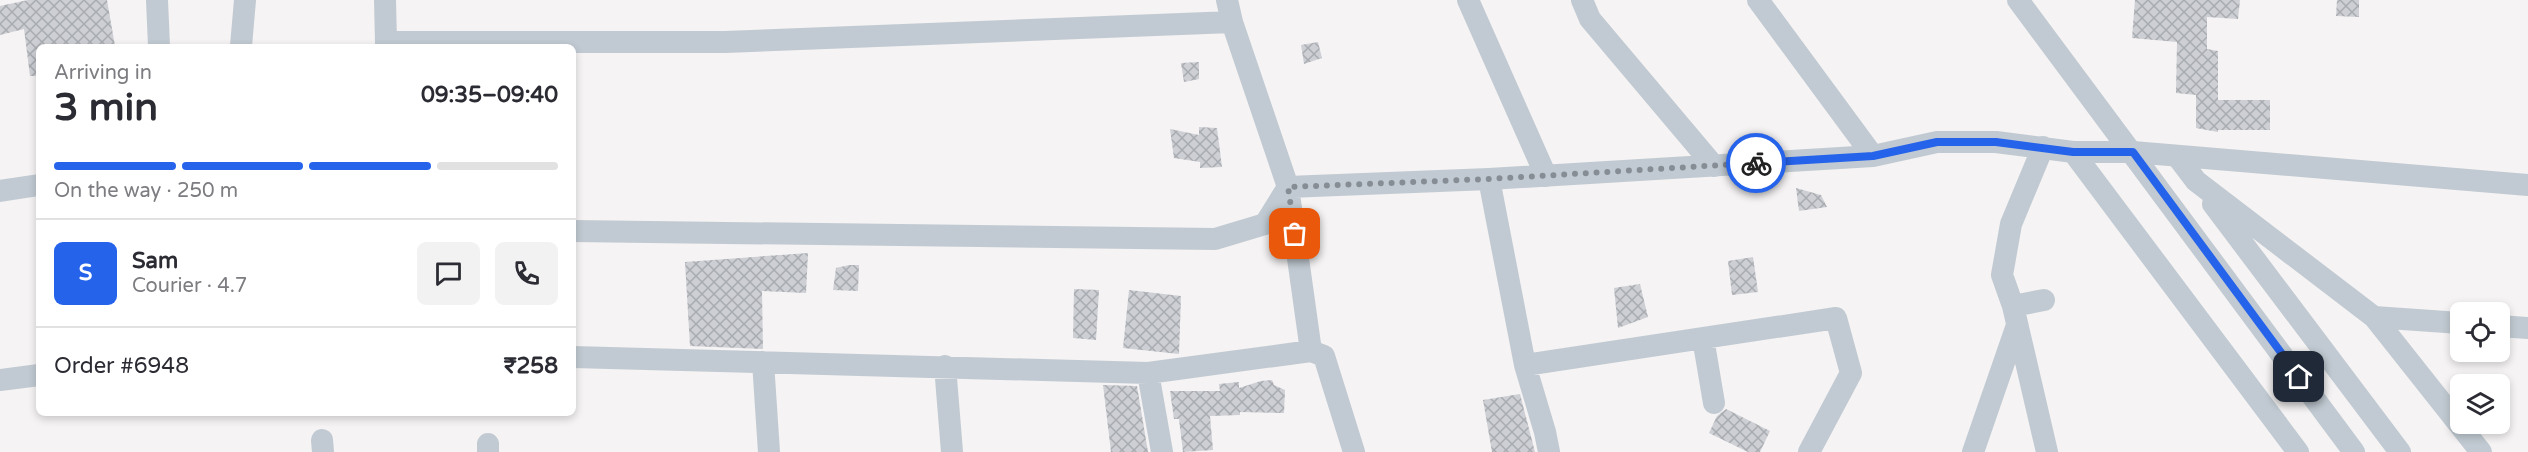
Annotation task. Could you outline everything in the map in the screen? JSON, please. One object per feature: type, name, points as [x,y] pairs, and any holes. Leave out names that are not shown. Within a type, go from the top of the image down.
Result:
[{"type":"street","points":[[157,0],[159,44]]},
{"type":"street","points":[[241,44],[244,0]]},
{"type":"street","points":[[385,0],[386,44],[724,42],[1232,22]]},
{"type":"street","points":[[1227,0],[1232,22],[1288,187],[1311,351]]},
{"type":"street","points":[[1468,0],[1546,176]]},
{"type":"street","points":[[1582,0],[1590,19],[1714,166]]},
{"type":"street","points":[[1758,0],[1873,156]]},
{"type":"street","points":[[2018,0],[2354,452]]},
{"type":"street","points":[[1288,187],[1546,176],[1873,156],[1937,142],[1996,142],[2073,152],[2133,152],[2528,185]]},
{"type":"street","points":[[2043,147],[2011,224],[2002,275],[2015,315],[2047,452]]},
{"type":"street","points":[[2073,152],[2291,450]]},
{"type":"street","points":[[2177,156],[2400,452]]},
{"type":"street","points":[[1489,179],[1525,365],[1549,452]]},
{"type":"street","points":[[2196,181],[2374,317],[2481,452]]},
{"type":"street","points":[[0,191],[36,185]]},
{"type":"street","points":[[576,231],[1215,239],[1265,224],[1288,187]]},
{"type":"street","points":[[1973,452],[2015,315],[2044,300]]},
{"type":"street","points":[[2374,317],[2450,322]]},
{"type":"street","points":[[1525,365],[1836,318],[1851,373],[1809,452]]},
{"type":"street","points":[[2510,327],[2527,329]]},
{"type":"street","points":[[1703,338],[1714,403]]},
{"type":"street","points":[[576,357],[1148,373],[1311,351],[1324,356],[1354,452]]},
{"type":"street","points":[[763,362],[769,452]]},
{"type":"street","points":[[945,366],[952,452]]},
{"type":"street","points":[[1148,373],[1162,452]]},
{"type":"street","points":[[0,380],[36,375]]},
{"type":"building","points":[[28,0],[107,0],[115,44],[36,44],[36,76],[30,76],[24,29],[0,35],[0,6]]},
{"type":"building","points":[[2135,0],[2240,0],[2238,19],[2207,17],[2207,49],[2218,51],[2218,100],[2270,100],[2270,130],[2218,130],[2218,132],[2196,128],[2196,95],[2176,93],[2177,42],[2132,38]]},
{"type":"building","points":[[2337,0],[2359,0],[2359,17],[2336,16]]},
{"type":"building","points":[[1318,42],[1322,58],[1304,64],[1301,45]]},
{"type":"building","points":[[1199,62],[1199,79],[1184,82],[1181,63]]},
{"type":"building","points":[[1199,127],[1217,128],[1222,167],[1200,168],[1200,162],[1174,158],[1170,129],[1199,135]]},
{"type":"building","points":[[1796,188],[1821,195],[1827,207],[1799,211]]},
{"type":"building","points":[[808,253],[806,293],[762,291],[763,349],[690,346],[685,262]]},
{"type":"building","points":[[1753,257],[1758,292],[1732,295],[1728,261]]},
{"type":"building","points":[[859,265],[858,291],[833,290],[836,268]]},
{"type":"building","points":[[1640,284],[1648,317],[1618,328],[1614,288]]},
{"type":"building","points":[[1074,289],[1099,290],[1096,340],[1073,338]]},
{"type":"building","points":[[1129,290],[1181,296],[1179,354],[1123,348]]},
{"type":"building","points":[[1272,380],[1274,385],[1285,390],[1284,413],[1240,412],[1240,415],[1210,416],[1213,450],[1183,452],[1179,419],[1174,419],[1170,391],[1220,391],[1219,384],[1239,382],[1239,388]]},
{"type":"building","points":[[1103,385],[1137,386],[1148,452],[1111,452]]},
{"type":"building","points":[[1520,394],[1535,452],[1492,452],[1483,400]]},
{"type":"building","points":[[1726,409],[1770,431],[1760,452],[1748,452],[1709,433],[1717,416]]},
{"type":"way so far","points":[[1295,234],[1288,187],[1489,179],[1756,163]]},
{"type":"route","points":[[1756,163],[1873,156],[1937,142],[1996,142],[2073,152],[2133,152],[2299,377]]}]
